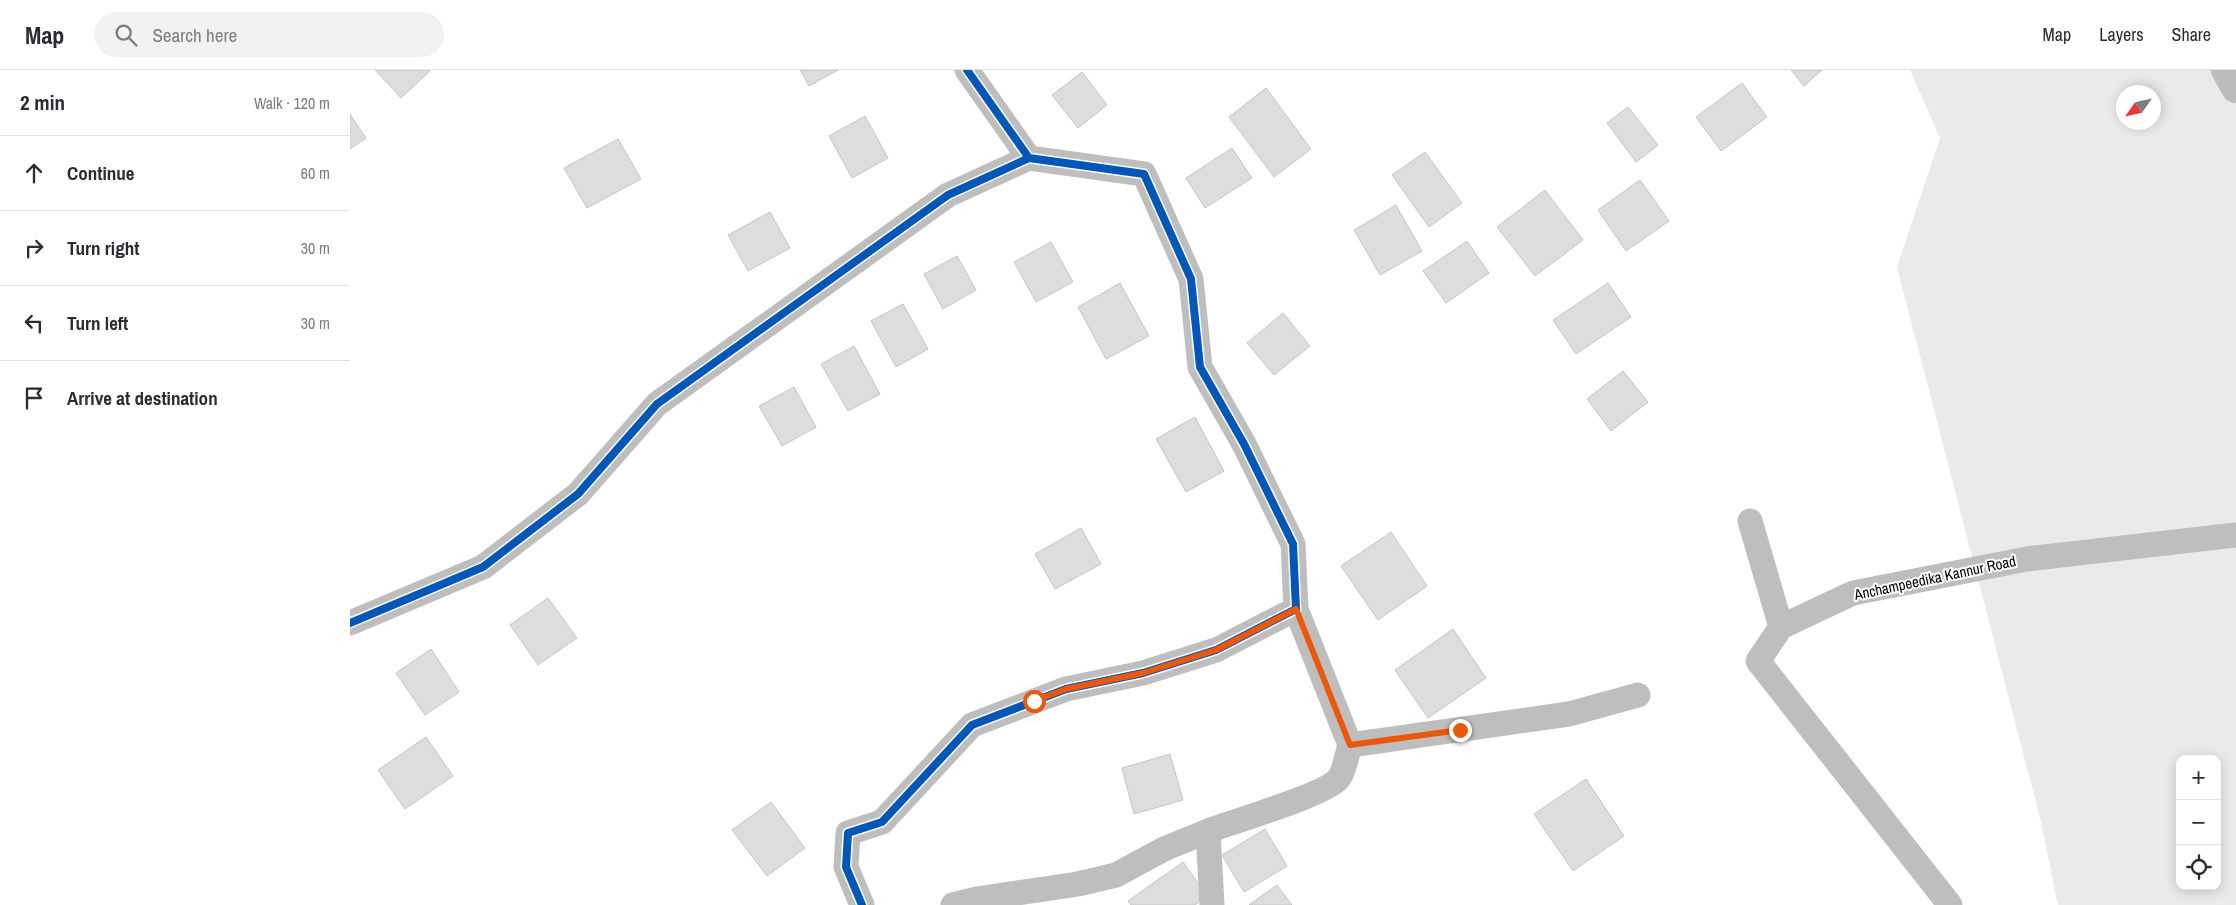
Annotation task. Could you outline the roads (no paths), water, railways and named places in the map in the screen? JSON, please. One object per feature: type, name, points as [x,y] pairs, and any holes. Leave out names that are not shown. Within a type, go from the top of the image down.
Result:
[{"type":"street","points":[[967,70],[1029,158]]},
{"type":"street","points":[[350,623],[483,567],[578,494],[658,404],[948,195],[1029,158],[1144,174],[1191,279],[1200,367],[1244,444],[1293,544],[1296,609],[1350,745],[1339,778],[1326,787],[1164,849],[1116,876],[953,905]]},
{"type":"street","points":[[1750,521],[1781,627],[1758,661],[1950,905]]},
{"type":"street","name":"Anchampeedika Kannur Road","points":[[1781,627],[1854,593],[2027,559],[2236,535]]},
{"type":"street","points":[[862,905],[846,867],[848,833],[882,822],[972,725],[1066,689],[1143,673],[1216,650],[1296,609]]},
{"type":"street","points":[[1350,745],[1569,714],[1638,695]]},
{"type":"street","points":[[1208,831],[1212,905]]},
{"type":"waterway","points":[[2226,70],[2236,88]]}]
